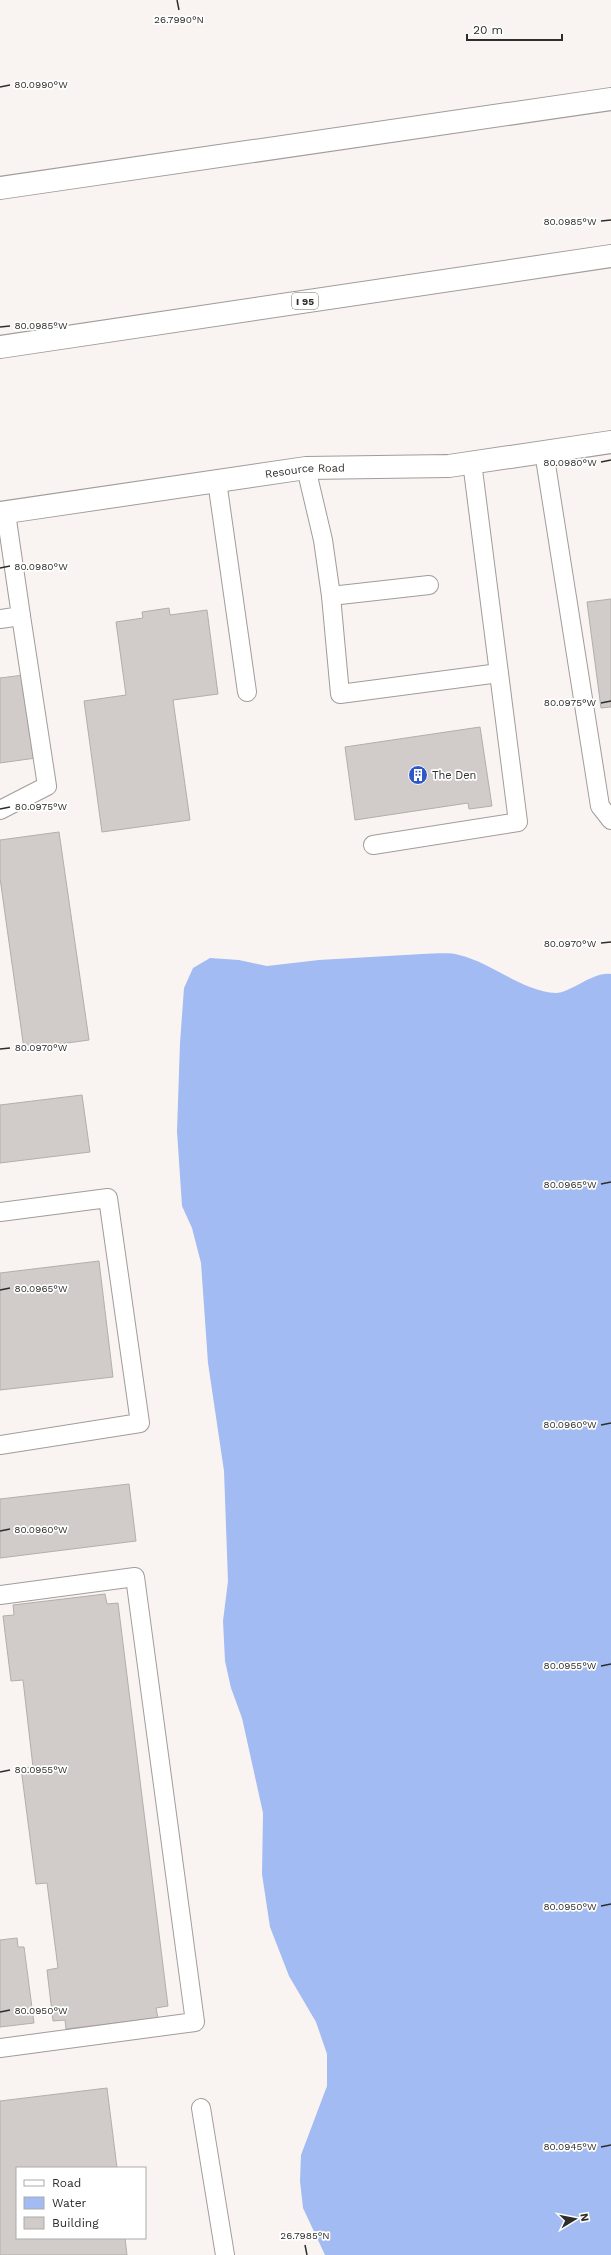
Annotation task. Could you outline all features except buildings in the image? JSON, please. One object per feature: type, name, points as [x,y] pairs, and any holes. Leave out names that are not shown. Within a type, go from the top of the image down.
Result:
[{"type":"main road","points":[[0,188],[611,99]]},
{"type":"main road","name":"I 95","points":[[0,347],[611,256]]},
{"type":"main road","name":"Resource Road","points":[[3,513],[306,468],[449,466],[611,442]]},
{"type":"lane","points":[[544,452],[600,806],[611,820]]},
{"type":"lane","points":[[373,845],[518,822],[472,462]]},
{"type":"lane","points":[[306,468],[323,540],[331,596],[340,694],[499,673]]},
{"type":"lane","points":[[217,481],[247,692]]},
{"type":"lane","points":[[0,810],[47,786],[21,616],[3,513]]},
{"type":"lane","points":[[331,596],[429,585]]},
{"type":"lane","points":[[0,619],[21,616]]},
{"type":"lane","points":[[0,1212],[108,1198],[140,1423],[0,1445]]},
{"type":"lane","points":[[0,1595],[135,1577],[195,2022],[0,2048]]},
{"type":"lane","points":[[201,2108],[225,2255]]},
{"type":"water","points":[[446,953],[459,955],[484,964],[531,987],[556,993],[568,990],[597,976],[611,974],[611,2255],[325,2255],[303,2208],[300,2181],[301,2155],[327,2086],[327,2054],[316,2022],[289,1976],[270,1927],[262,1874],[263,1813],[242,1718],[231,1688],[225,1661],[223,1621],[228,1581],[224,1471],[208,1363],[201,1263],[192,1228],[182,1206],[177,1131],[180,1043],[184,988],[193,968],[210,958],[239,960],[267,966],[319,960]]},
{"type":"place","name":"The Den","points":[[418,775]]}]
